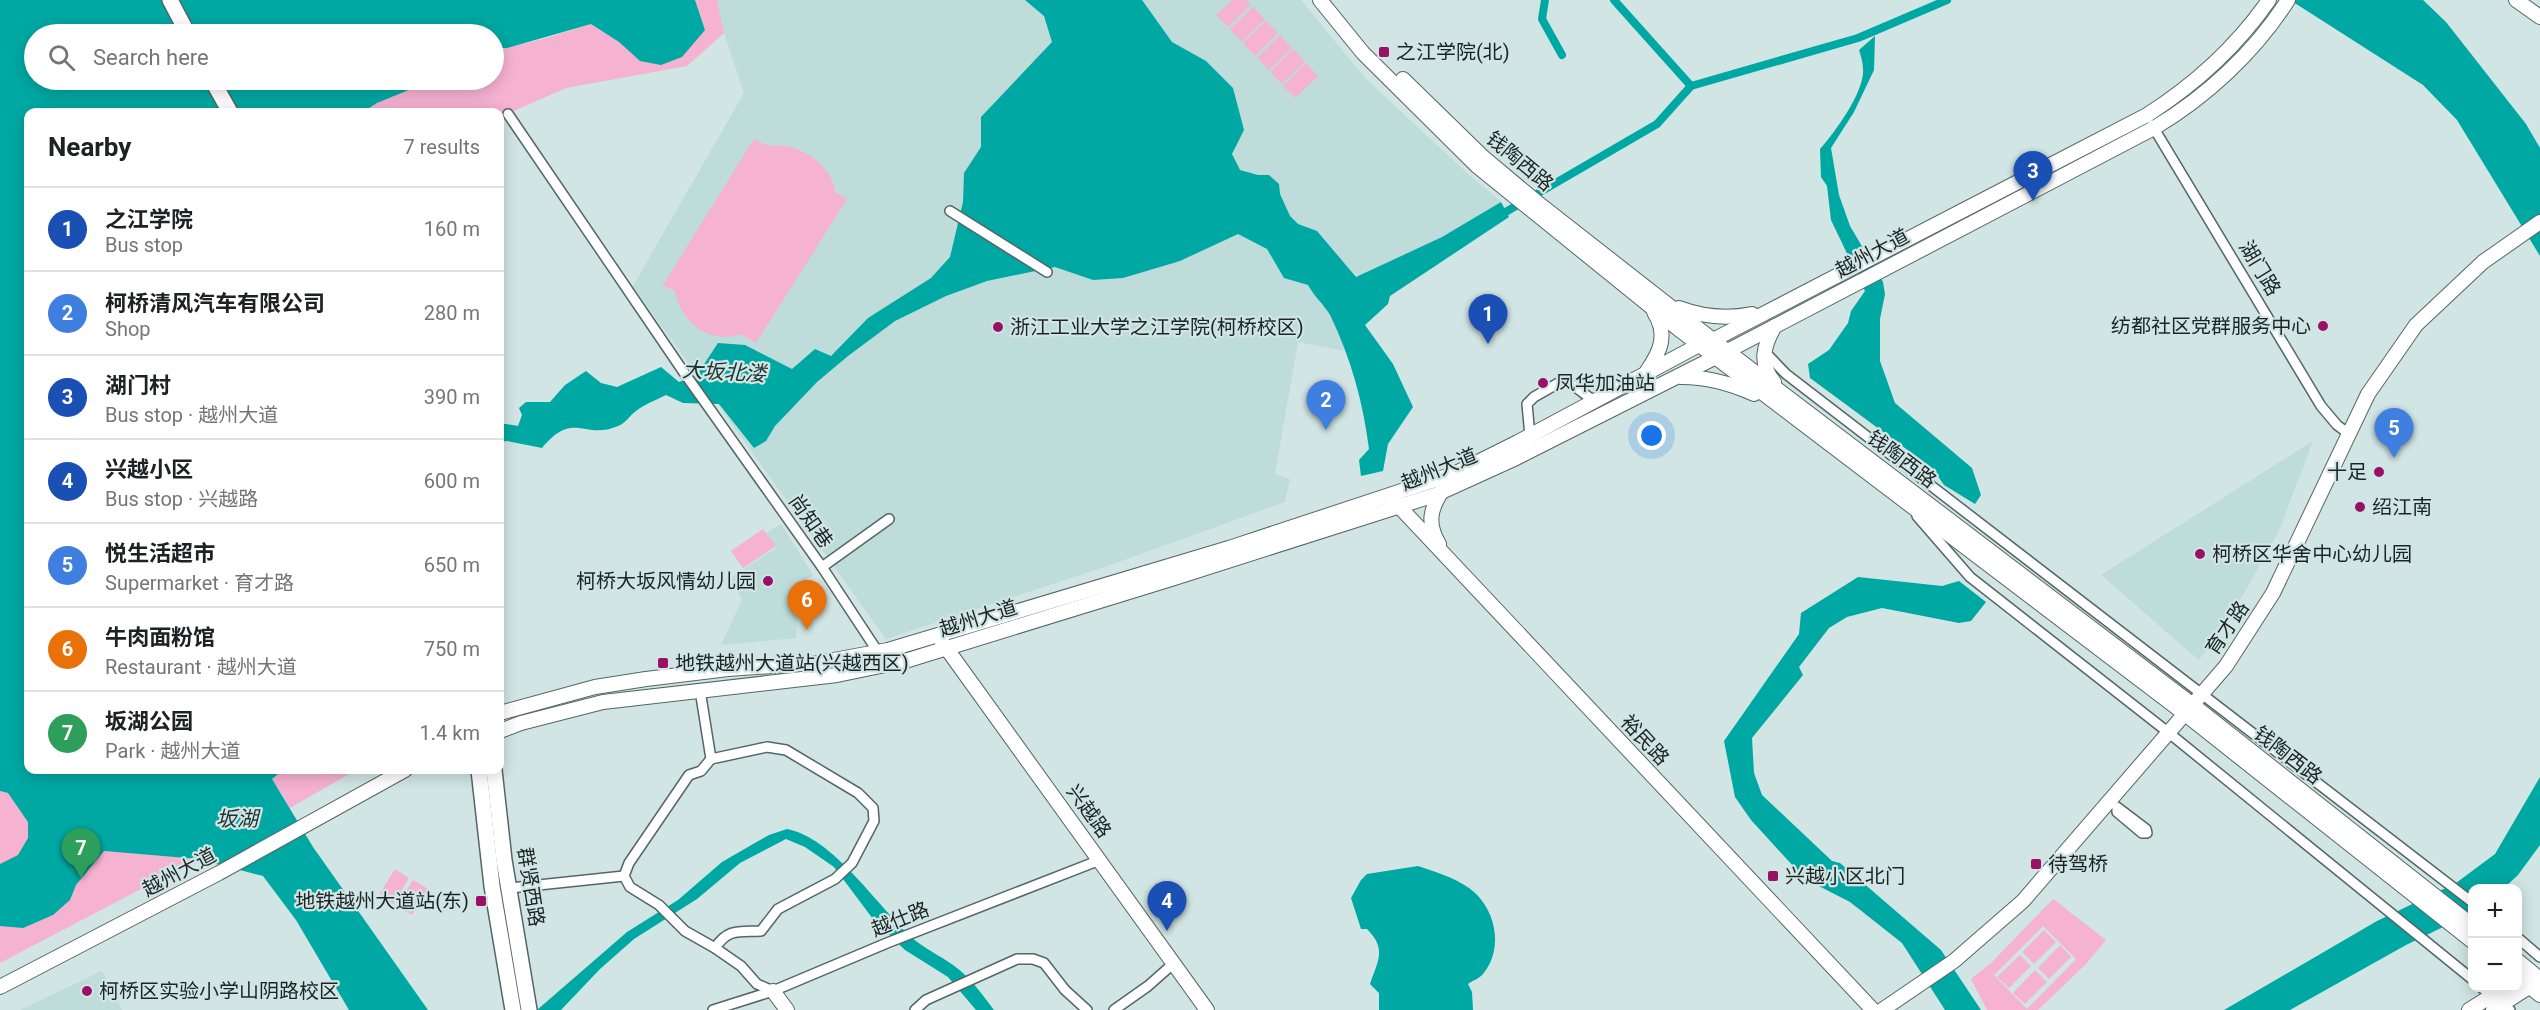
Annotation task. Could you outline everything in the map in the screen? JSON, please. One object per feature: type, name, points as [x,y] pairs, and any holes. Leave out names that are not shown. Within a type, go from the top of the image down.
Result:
[{"type":"main road","points":[[161,0],[174,24]]},
{"type":"main road","points":[[170,0],[183,24]]},
{"type":"main road","points":[[208,90],[218,108]]},
{"type":"main road","points":[[218,90],[228,108]]},
{"type":"main road","name":"群贤西路","points":[[479,774],[492,886],[513,1010]]},
{"type":"main road","name":"群贤西路","points":[[495,774],[529,1010]]},
{"type":"street","name":"钱陶西路","points":[[1320,0],[1363,53],[1477,166],[1519,193]]},
{"type":"street","name":"钱陶西路","points":[[1331,0],[1369,47],[1519,193],[1650,306],[1783,393],[2193,704],[2418,890],[2466,926]]},
{"type":"street","name":"越州大道","points":[[504,712],[595,687],[728,669],[817,663],[878,652],[938,637],[1229,548],[1456,473],[2147,115],[2167,102],[2224,55],[2269,0]]},
{"type":"street","name":"越州大道","points":[[504,729],[603,702],[837,675],[905,661],[1398,507],[1442,491],[1512,460],[1722,354],[2175,116],[2238,63],[2288,0]]},
{"type":"street","points":[[2516,0],[2540,17]]},
{"type":"street","name":"尚知巷","points":[[508,114],[685,374],[822,567],[878,652]]},
{"type":"street","name":"湖门路","points":[[2147,115],[2321,406],[2337,425],[2349,434]]},
{"type":"street","name":"钱陶西路","points":[[1533,205],[1668,304],[1706,342]]},
{"type":"street","points":[[950,211],[1047,272]]},
{"type":"street","name":"育才路","points":[[1882,1010],[1954,960],[2023,901],[2113,804],[2226,666],[2272,593],[2368,394],[2416,325],[2502,246],[2540,222]]},
{"type":"street","points":[[1668,304],[1699,315],[1735,317],[1766,312]]},
{"type":"street","points":[[1646,373],[1661,347],[1662,324],[1650,306]]},
{"type":"street","points":[[1775,326],[1764,350],[1766,372],[1783,393]]},
{"type":"street","points":[[1764,350],[1786,374],[2193,704],[2468,899]]},
{"type":"street","name":"钱陶西路","points":[[1722,354],[1785,410],[1902,499],[2193,704]]},
{"type":"street","points":[[1676,377],[1705,377],[1736,385],[1785,410]]},
{"type":"street","points":[[1530,436],[1527,404],[1534,397],[1562,381],[1574,386],[1594,401]]},
{"type":"street","points":[[1442,491],[1431,512],[1431,531],[1449,561]]},
{"type":"street","name":"裕民路","points":[[1390,495],[1398,507],[1873,1010]]},
{"type":"street","points":[[1902,499],[1970,577],[2169,733],[2468,977]]},
{"type":"street","points":[[822,567],[889,519]]},
{"type":"street","name":"兴越路","points":[[938,637],[1207,1010]]},
{"type":"street","points":[[700,690],[711,759]]},
{"type":"street","points":[[715,948],[720,941],[735,930],[761,931],[778,909],[835,879],[852,863],[874,821],[873,808],[858,792],[786,750],[767,747],[711,759],[701,771],[689,775],[629,863],[624,876],[630,887],[659,905],[685,931],[741,966],[757,984],[773,991],[787,1010]]},
{"type":"street","name":"越州大道","points":[[0,987],[219,873],[398,774]]},
{"type":"street","name":"越仕路","points":[[713,1010],[773,991],[914,932],[1100,860]]},
{"type":"street","points":[[510,888],[624,876]]},
{"type":"street","points":[[2522,942],[2540,957]]},
{"type":"street","points":[[915,1010],[926,1000],[1017,960],[1033,959],[1044,963],[1065,990],[1087,1010]]},
{"type":"street","points":[[1114,1010],[1148,986],[1174,963]]},
{"type":"street","points":[[2469,1010],[2496,1001],[2530,979]]},
{"type":"shaded area","points":[[695,0],[717,0],[724,33],[687,66],[566,88],[504,115],[504,108],[369,108],[409,90],[504,90],[504,47],[531,42],[591,24],[619,42],[640,61],[705,30]]},
{"type":"shaded area","name":"浙江工业大学之江学院(柯桥校区)","points":[[717,0],[1301,0],[1366,79],[1501,202],[1442,237],[1356,277],[1318,301],[1328,312],[1346,351],[1298,342],[1275,474],[1290,479],[1285,502],[1113,564],[886,639],[633,286],[744,93],[724,33]]},
{"type":"shaded area","points":[[1232,0],[1246,0],[1251,5],[1228,27],[1216,15]]},
{"type":"shaded area","points":[[1253,7],[1265,19],[1242,42],[1230,29]]},
{"type":"shaded area","points":[[1266,21],[1278,33],[1255,56],[1243,43]]},
{"type":"shaded area","points":[[1280,35],[1292,48],[1269,70],[1257,58]]},
{"type":"shaded area","points":[[1293,49],[1305,62],[1282,84],[1270,72]]},
{"type":"shaded area","points":[[1306,63],[1318,76],[1295,98],[1283,86]]},
{"type":"shaded area","points":[[754,139],[764,144],[785,146],[806,153],[825,169],[835,192],[847,199],[756,343],[741,334],[729,337],[718,336],[698,328],[683,312],[675,291],[663,285]]},
{"type":"shaded area","name":"柯桥区华舍中心幼儿园","points":[[2313,441],[2278,533],[2236,607],[2199,660],[2101,575]]},
{"type":"shaded area","name":"柯桥大坂风情幼儿园","points":[[781,524],[813,575],[800,585],[807,598],[797,619],[796,638],[721,645],[742,600],[730,578],[776,548],[766,533]]},
{"type":"shaded area","points":[[763,529],[776,546],[743,568],[731,551]]},
{"type":"shaded area","points":[[278,774],[349,774],[290,808],[272,779]]},
{"type":"shaded area","points":[[0,791],[8,793],[104,851],[198,859],[0,963]]},
{"type":"shaded area","points":[[395,869],[409,878],[393,904],[379,895]]},
{"type":"shaded area","points":[[413,880],[428,889],[412,915],[397,906]]},
{"type":"shaded area","points":[[2053,899],[2106,940],[2086,964],[2038,1010],[1987,1010],[1971,979],[1992,962]],"holes":[[[2043,926],[2076,959],[2027,1009],[1994,975]]]},
{"type":"shaded area","points":[[2044,930],[2056,942],[2034,964],[2022,952]]},
{"type":"shaded area","points":[[2060,945],[2071,957],[2049,979],[2038,968]]},
{"type":"shaded area","points":[[2020,955],[2031,966],[2009,988],[1997,977]]},
{"type":"shaded area","points":[[2035,970],[2047,982],[2025,1004],[2013,993]]},
{"type":"shaded area","name":"柯桥区实验小学山阴路校区","points":[[102,971],[122,1010],[20,1010]]},
{"type":"water","name":"坂湖","points":[[0,0],[695,0],[705,30],[682,57],[661,65],[640,61],[619,42],[591,24],[504,48],[504,24],[24,24],[24,90],[409,90],[369,108],[24,108],[24,774],[278,774],[272,779],[313,847],[428,1010],[349,1010],[296,920],[263,876],[198,859],[104,851],[76,885],[70,900],[53,915],[23,928],[0,926],[0,864],[18,855],[28,838],[28,822],[8,793],[0,791]]},
{"type":"water","name":"大坂北溇","points":[[1025,0],[1142,0],[1172,42],[1206,61],[1233,88],[1244,130],[1232,154],[1240,170],[1258,175],[1269,175],[1279,184],[1280,194],[1290,216],[1298,224],[1317,231],[1356,277],[1442,237],[1501,202],[1509,217],[1390,296],[1388,304],[1365,325],[1393,364],[1413,407],[1388,444],[1383,471],[1361,476],[1359,460],[1369,449],[1363,414],[1350,364],[1330,315],[1308,285],[1284,278],[1267,249],[1238,234],[1180,261],[1123,278],[1093,280],[1055,267],[987,281],[946,296],[895,321],[848,356],[817,382],[775,426],[766,441],[754,448],[719,404],[683,403],[666,395],[639,409],[618,426],[606,430],[571,428],[563,430],[553,436],[542,448],[504,441],[504,424],[518,426],[522,415],[519,408],[526,402],[550,402],[565,385],[586,371],[601,383],[617,387],[661,367],[679,382],[697,375],[718,343],[745,345],[792,369],[815,349],[831,356],[868,318],[931,278],[950,257],[963,202],[964,173],[981,147],[981,117],[1052,42],[1044,16]]},
{"type":"water","points":[[2290,0],[2423,0],[2446,22],[2526,124],[2540,148],[2540,256],[2457,120],[2423,85]]},
{"type":"water","points":[[1875,36],[1874,70],[1854,112],[1831,148],[1839,195],[1850,226],[1883,282],[1885,294],[1880,319],[1880,361],[1895,403],[1972,468],[1981,495],[1975,504],[1944,485],[1932,468],[1810,378],[1808,364],[1829,350],[1848,323],[1851,311],[1865,291],[1831,220],[1827,186],[1821,177],[1820,149],[1841,122],[1854,99],[1863,69],[1859,50]]},
{"type":"water","points":[[1858,577],[1942,586],[1959,581],[1986,602],[1971,621],[1959,623],[1882,608],[1847,617],[1829,628],[1799,667],[1803,675],[1752,738],[1754,773],[1762,795],[1832,861],[1840,863],[1941,950],[1981,1010],[1945,1010],[1902,943],[1850,902],[1811,882],[1751,820],[1735,797],[1724,741],[1799,634],[1801,613]]},
{"type":"water","points":[[2540,777],[2540,845],[2518,875],[2508,884],[2468,884],[2468,915],[2406,945],[2290,1010],[2224,1010],[2377,921],[2456,883],[2495,854]]},
{"type":"water","points":[[787,829],[804,835],[837,858],[911,937],[965,975],[994,1010],[976,1010],[948,977],[905,950],[873,919],[834,867],[805,847],[786,839],[740,863],[697,899],[634,939],[600,969],[561,1010],[537,1010],[627,932],[678,900],[722,862],[769,835]]},
{"type":"water","points":[[1418,866],[1451,878],[1469,888],[1478,896],[1491,916],[1495,940],[1490,964],[1480,977],[1468,984],[1472,992],[1473,1010],[1379,1010],[1379,993],[1370,984],[1378,962],[1379,949],[1367,929],[1361,929],[1351,898],[1367,874]]},
{"type":"waterway","points":[[1545,0],[1542,19],[1562,55]]},
{"type":"waterway","points":[[1614,0],[1691,86]]},
{"type":"waterway","points":[[1497,217],[1657,124],[1691,86],[1858,38],[1947,0]]},
{"type":"place","name":"之江学院(北)","points":[[1384,52]]},
{"type":"place","name":"湖门村","points":[[2033,201]]},
{"type":"place","name":"纺都社区党群服务中心","points":[[2323,326]]},
{"type":"place","name":"浙江工业大学之江学院(柯桥校区)","points":[[998,327]]},
{"type":"place","name":"之江学院","points":[[1488,344]]},
{"type":"place","name":"凤华加油站","points":[[1543,383]]},
{"type":"place","name":"柯桥清风汽车有限公司","points":[[1326,430]]},
{"type":"place","name":"悦生活超市","points":[[2394,458]]},
{"type":"place","name":"十足","points":[[2379,472]]},
{"type":"place","name":"绍江南","points":[[2360,507]]},
{"type":"place","name":"柯桥区华舍中心幼儿园","points":[[2200,554]]},
{"type":"place","name":"柯桥大坂风情幼儿园","points":[[768,581]]},
{"type":"place","name":"牛肉面粉馆","points":[[807,630]]},
{"type":"place","name":"地铁越州大道站(兴越西区)","points":[[663,663]]},
{"type":"place","name":"待驾桥","points":[[2036,864]]},
{"type":"place","name":"兴越小区北门","points":[[1773,876]]},
{"type":"place","name":"坂湖公园","points":[[81,878]]},
{"type":"place","name":"地铁越州大道站(东)","points":[[481,901]]},
{"type":"place","name":"兴越小区","points":[[1167,931]]},
{"type":"place","name":"柯桥区实验小学山阴路校区","points":[[87,991]]}]
